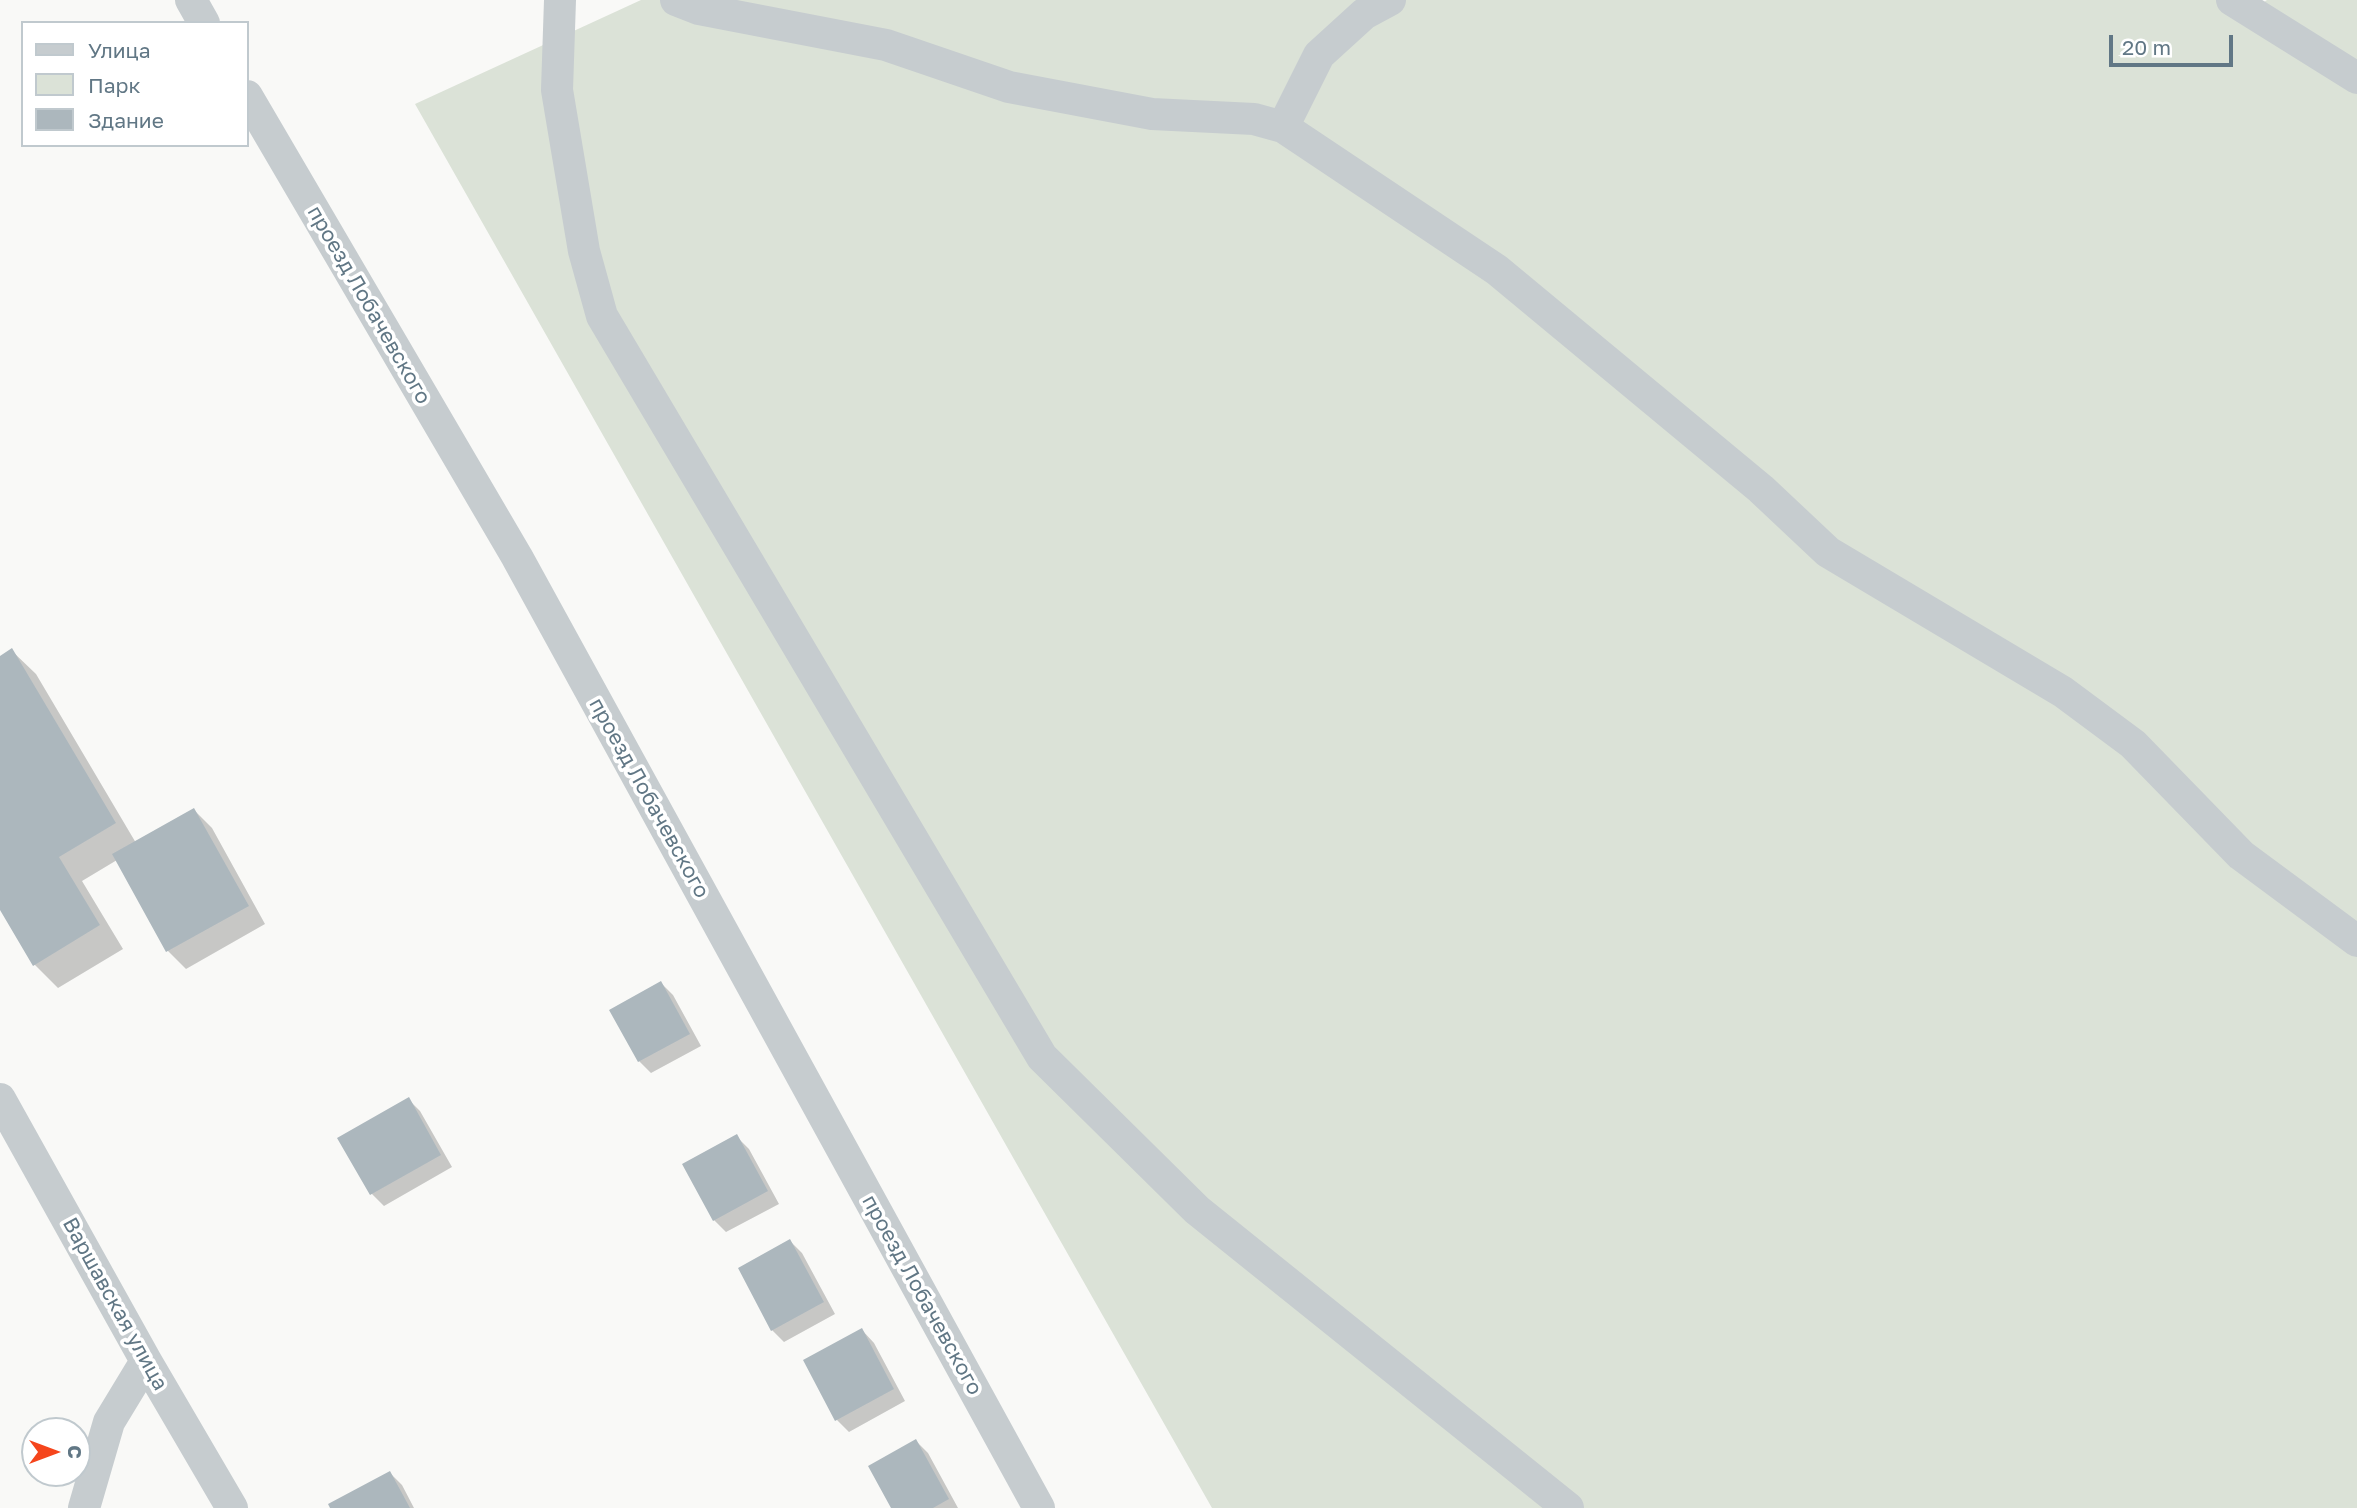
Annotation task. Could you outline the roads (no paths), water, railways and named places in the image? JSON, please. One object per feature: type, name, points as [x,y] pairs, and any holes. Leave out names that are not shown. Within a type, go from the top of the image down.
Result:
[{"type":"street","points":[[191,0],[203,21]]},
{"type":"street","points":[[560,0],[557,90],[584,251],[602,316],[1042,1057],[1197,1210],[1568,1508]]},
{"type":"street","points":[[676,0],[699,9],[886,45],[1009,87],[1152,114],[1254,119],[1283,127],[1497,270],[1761,489],[1828,552],[2063,692],[2123,737],[2241,855],[2357,941]]},
{"type":"street","points":[[1283,127],[1319,55],[1364,14],[1390,0]]},
{"type":"street","points":[[2232,0],[2357,78]]},
{"type":"street","name":"проезд Лобачевского","points":[[248,98],[517,557],[1039,1508]]},
{"type":"street","name":"Варшавская улица","points":[[0,1100],[232,1508]]},
{"type":"street","points":[[84,1508],[109,1422],[146,1361]]}]
